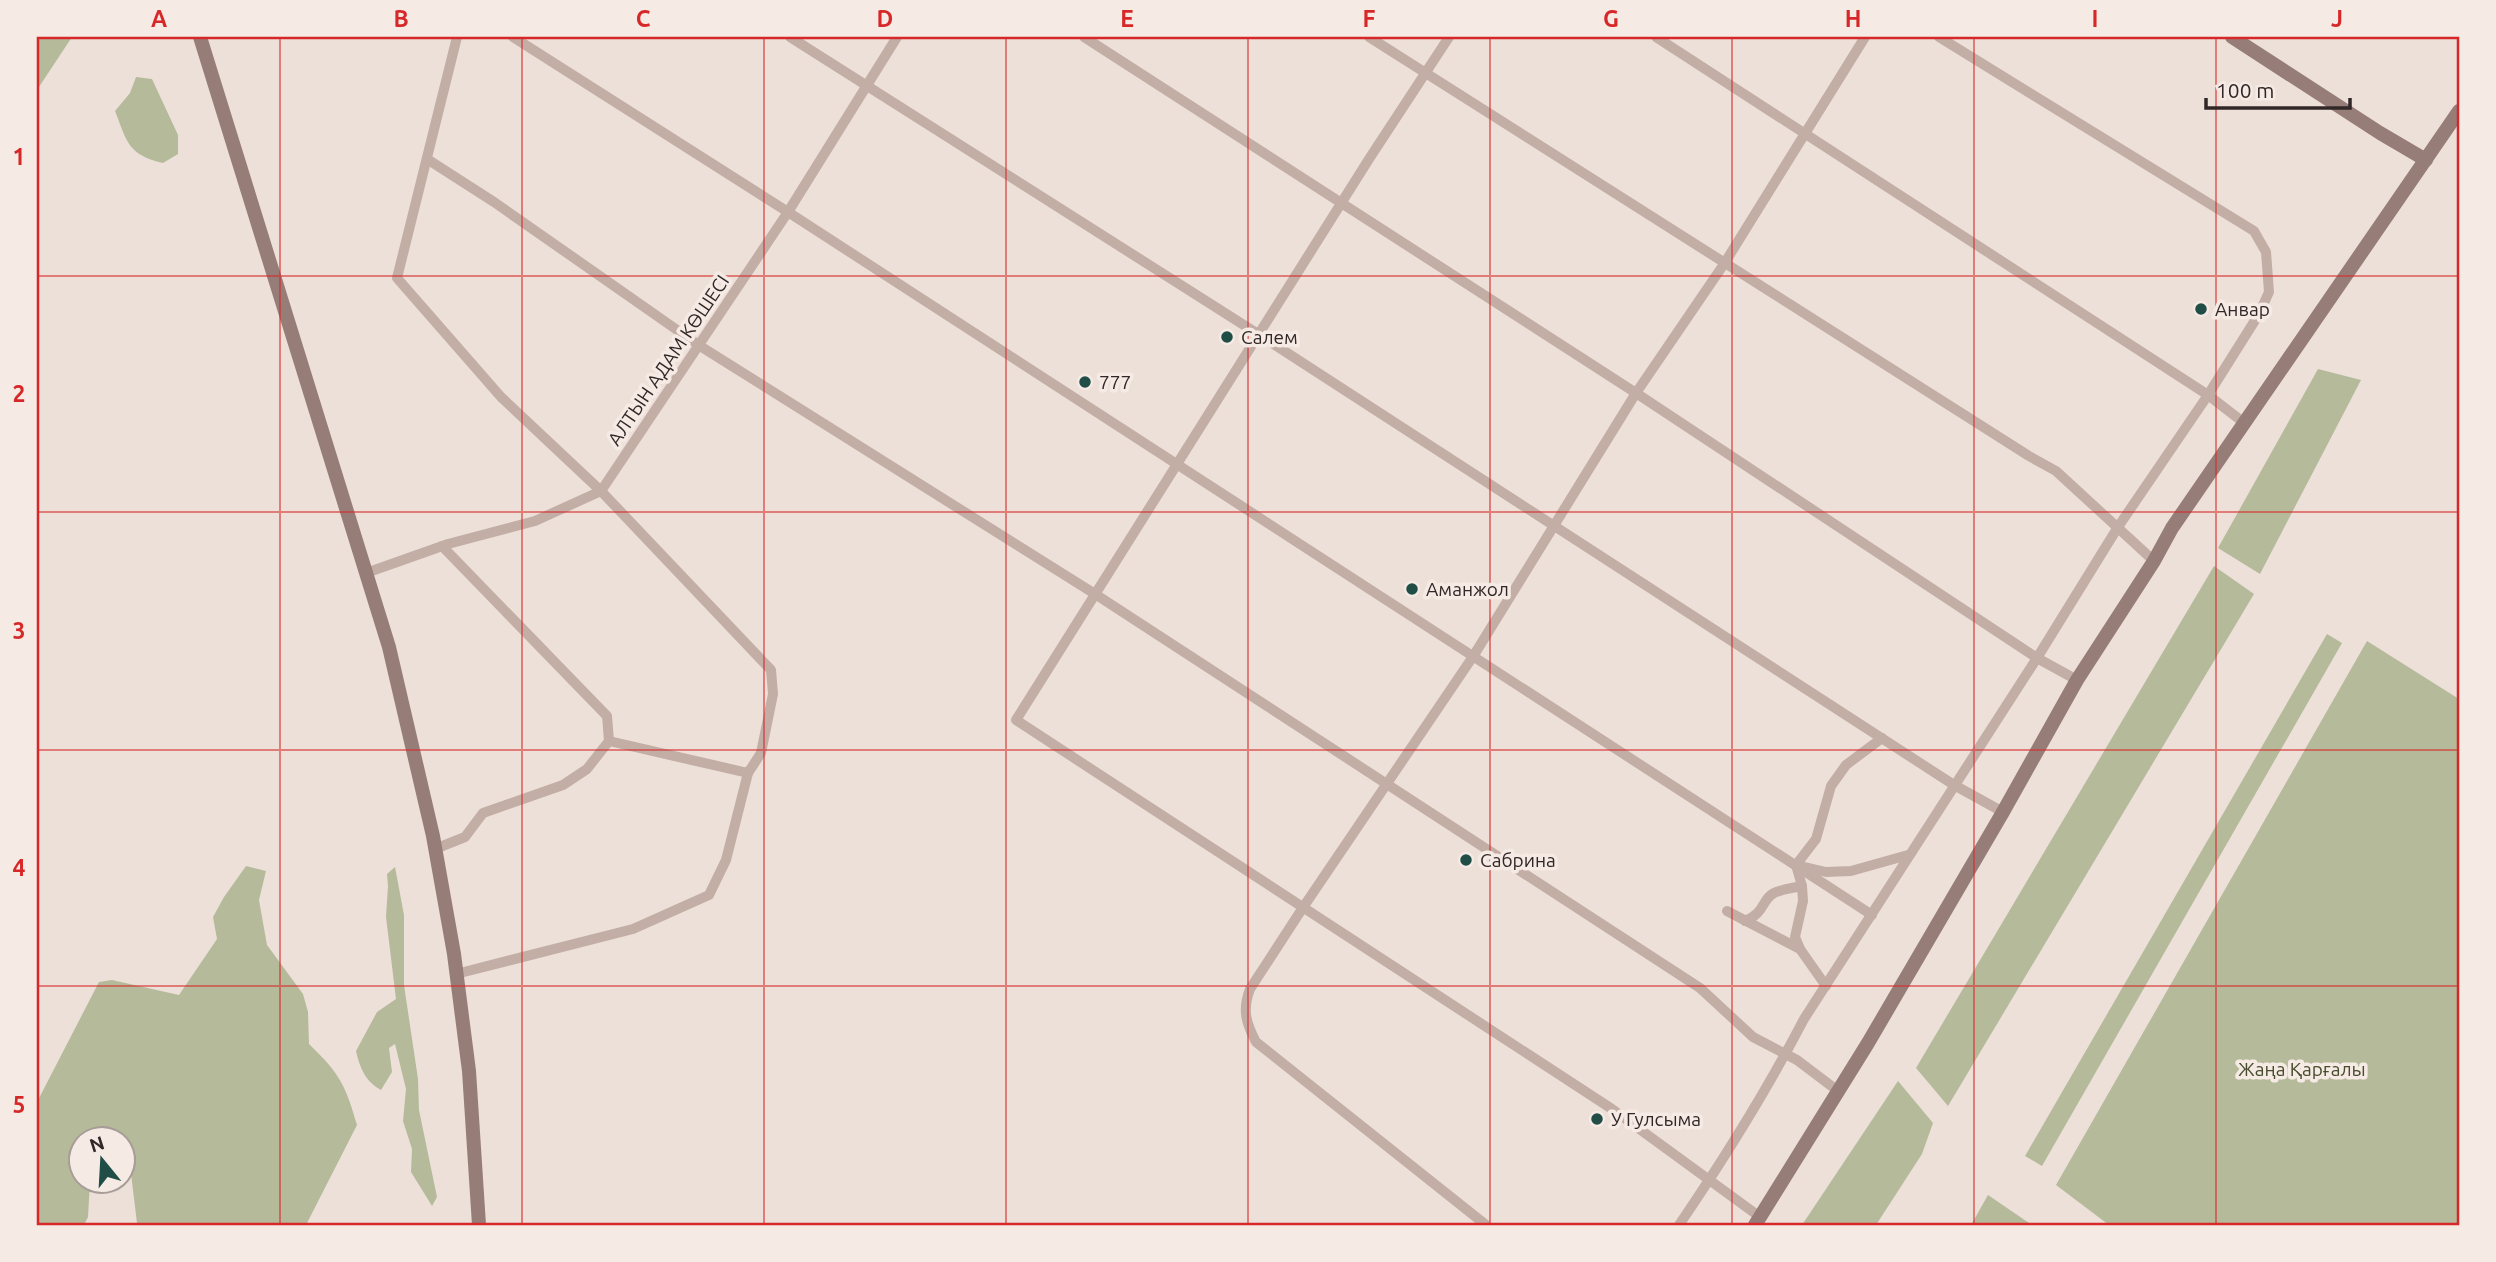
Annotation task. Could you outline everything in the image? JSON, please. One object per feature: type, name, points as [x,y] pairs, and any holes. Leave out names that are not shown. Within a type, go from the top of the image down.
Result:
[{"type":"main road","points":[[200,37],[389,647],[435,849],[456,974],[469,1071],[479,1225]]},
{"type":"main road","points":[[2241,39],[2380,133],[2426,160]]},
{"type":"main road","points":[[1758,1221],[2003,812],[2077,680],[2154,561],[2172,528],[2459,111]]},
{"type":"street","points":[[456,974],[633,929],[709,895],[726,860],[748,773],[761,753],[773,694],[771,670],[601,491],[501,397],[397,278],[457,37]]},
{"type":"street","points":[[513,37],[1474,655],[1872,915]]},
{"type":"street","points":[[790,37],[1258,334],[1954,785],[2003,812]]},
{"type":"street","name":"АЛТЫН АДАМ КӨШЕСІ","points":[[601,491],[788,212],[897,37]]},
{"type":"street","points":[[1084,37],[1636,393],[2037,658],[2077,680]]},
{"type":"street","points":[[1369,37],[1724,264],[2056,471],[2154,561]]},
{"type":"street","points":[[1449,37],[1341,203],[1016,720],[1612,1110],[1710,1180],[1758,1221]]},
{"type":"street","points":[[1656,37],[2208,396],[2243,422]]},
{"type":"street","points":[[1486,1225],[1256,1042],[1246,1022],[1245,1002],[1302,909],[1474,655],[1636,393],[1724,264],[1865,37]]},
{"type":"street","points":[[1679,1225],[1710,1180],[1786,1054],[1804,1019],[2037,658],[2118,527],[2208,396],[2259,314],[2269,292],[2266,252],[2254,232],[1939,37]]},
{"type":"street","points":[[427,159],[494,202],[699,346],[1095,594],[1700,988],[1753,1037],[1786,1054],[1838,1091]]},
{"type":"street","points":[[366,573],[442,546],[535,521],[601,491]]},
{"type":"street","points":[[435,849],[465,837],[483,813],[563,785],[587,769],[609,741],[607,716],[442,546]]},
{"type":"street","points":[[1796,865],[1816,839],[1831,786],[1846,765],[1882,738]]},
{"type":"street","points":[[609,741],[748,773]]},
{"type":"street","points":[[1796,865],[1826,872],[1851,871],[1908,855]]},
{"type":"street","points":[[1796,865],[1803,901],[1795,936],[1800,949],[1826,986]]},
{"type":"street","points":[[1745,920],[1756,916],[1766,900],[1774,894],[1802,886]]},
{"type":"street","points":[[1727,911],[1800,949]]},
{"type":"green space","points":[[37,37],[72,37],[37,90]]},
{"type":"green space","points":[[136,77],[152,79],[178,135],[178,154],[163,163],[142,156],[130,146],[115,111],[130,93]]},
{"type":"green space","points":[[2318,369],[2361,380],[2260,574],[2218,548]]},
{"type":"green space","points":[[2214,566],[2254,594],[1948,1106],[1916,1068]]},
{"type":"green space","points":[[2327,634],[2342,643],[2042,1166],[2025,1156]]},
{"type":"green space","name":"Жаңа Қарғалы","points":[[2367,641],[2459,699],[2459,1225],[2109,1225],[2056,1185]]},
{"type":"green space","points":[[246,866],[266,871],[259,900],[267,945],[303,994],[308,1012],[309,1044],[340,1080],[357,1125],[306,1225],[140,1225],[137,1223],[134,1196],[136,1196],[136,1126],[66,1126],[66,1196],[89,1196],[88,1217],[84,1225],[37,1225],[37,1102],[99,982],[112,980],[179,995],[217,939],[213,917]]},
{"type":"green space","points":[[395,867],[404,915],[404,985],[418,1079],[419,1110],[437,1197],[432,1206],[411,1172],[412,1149],[403,1121],[406,1089],[395,1044],[389,1048],[392,1072],[381,1090],[364,1074],[356,1051],[377,1012],[396,999],[386,917],[387,874]]},
{"type":"green space","points":[[1898,1081],[1933,1123],[1922,1154],[1876,1225],[1802,1225]]},
{"type":"green space","points":[[1988,1195],[2032,1225],[1971,1225]]},
{"type":"place","name":"Анвар","points":[[2201,309]]},
{"type":"place","name":"Салем","points":[[1227,337]]},
{"type":"place","name":"777","points":[[1085,382]]},
{"type":"place","name":"Аманжол","points":[[1412,589]]},
{"type":"place","name":"Сабрина","points":[[1466,860]]},
{"type":"place","name":"У Гулсыма","points":[[1597,1119]]}]
